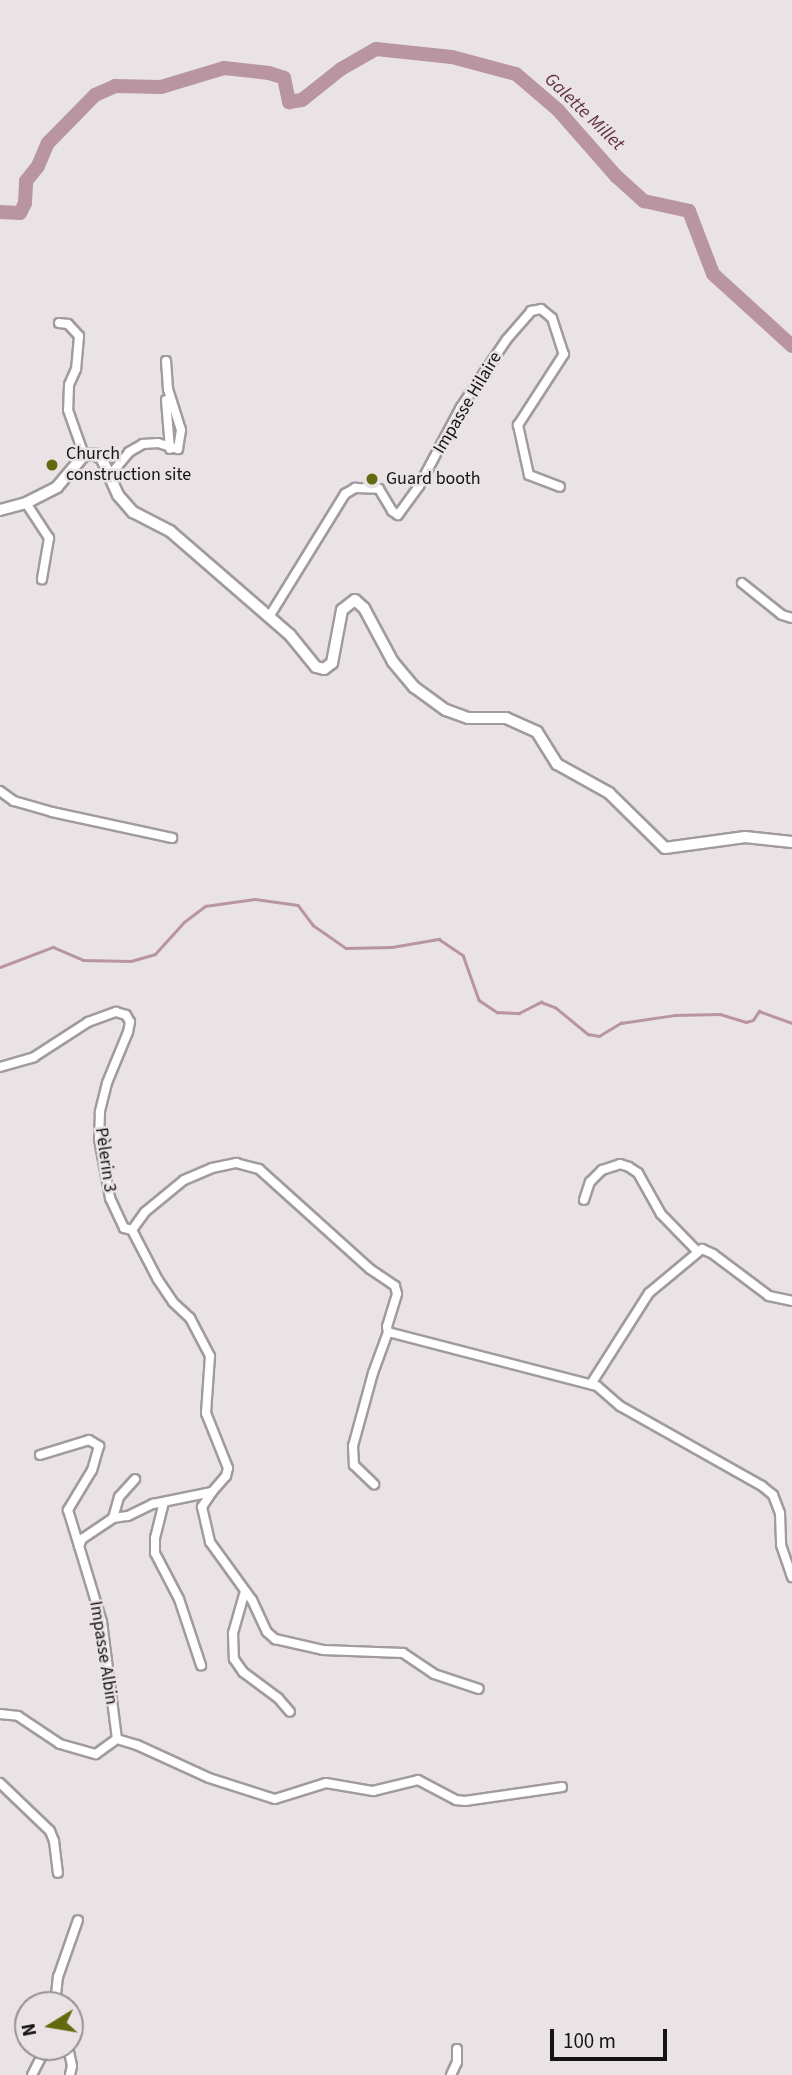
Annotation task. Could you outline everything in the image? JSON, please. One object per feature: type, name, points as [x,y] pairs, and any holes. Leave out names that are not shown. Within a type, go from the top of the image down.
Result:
[{"type":"street","name":"Impasse Hilaire","points":[[269,617],[345,494],[355,488],[379,489],[392,511],[398,514],[419,486],[461,407],[507,339],[531,311],[541,309],[552,318],[564,354],[518,425],[529,475],[560,487]]},
{"type":"street","points":[[59,323],[74,328],[79,336],[76,369],[69,385],[68,410],[84,455]]},
{"type":"street","points":[[110,475],[129,452],[143,444],[158,443],[170,449],[177,449],[181,430],[167,389],[166,361]]},
{"type":"street","points":[[166,398],[170,449]]},
{"type":"street","points":[[0,510],[26,503],[57,487],[84,455],[95,454],[102,459],[118,495],[133,512],[170,531],[290,635],[316,667],[324,669],[332,663],[337,650],[342,610],[355,600],[360,603],[393,662],[414,687],[446,710],[468,718],[506,718],[537,732],[557,764],[608,793],[665,848],[745,837],[792,842]]},
{"type":"street","points":[[26,503],[50,538],[43,579]]},
{"type":"street","points":[[742,583],[782,615],[792,618]]},
{"type":"street","points":[[0,791],[14,801],[52,812],[172,838]]},
{"type":"street","name":"Pèlerin 3","points":[[0,1068],[34,1057],[89,1022],[116,1012],[126,1015],[130,1022],[128,1032],[107,1083],[100,1112],[99,1139],[110,1198],[124,1228],[132,1230]]},
{"type":"street","points":[[374,1484],[354,1465],[353,1446],[373,1373],[388,1332],[387,1327],[397,1294],[395,1286],[370,1269],[259,1169],[236,1163],[212,1168],[184,1180],[145,1212],[132,1230],[158,1280],[173,1302],[190,1318],[210,1356],[206,1413],[228,1468],[226,1476],[202,1507],[210,1542],[245,1591],[267,1632],[275,1639],[323,1650],[403,1653],[434,1674],[478,1689]]},
{"type":"street","points":[[584,1200],[590,1182],[601,1170],[620,1164],[629,1167],[638,1173],[661,1214],[697,1251]]},
{"type":"street","points":[[591,1384],[649,1293],[697,1251],[702,1249],[713,1254],[769,1296],[792,1301]]},
{"type":"street","points":[[388,1332],[591,1384],[620,1406],[774,1495],[780,1513],[781,1545],[786,1569],[792,1577]]},
{"type":"street","name":"Impasse Albin","points":[[40,1455],[89,1440],[99,1446],[92,1470],[68,1510],[102,1622],[103,1652],[117,1740]]},
{"type":"street","points":[[113,1518],[119,1497],[135,1479]]},
{"type":"street","points":[[79,1546],[86,1534],[113,1518],[128,1516],[164,1502],[212,1492]]},
{"type":"street","points":[[164,1502],[155,1538],[155,1553],[179,1599],[201,1665]]},
{"type":"street","points":[[245,1591],[233,1633],[234,1659],[243,1672],[278,1698],[290,1712]]},
{"type":"street","points":[[0,1714],[18,1716],[60,1744],[96,1754],[117,1740],[137,1745],[209,1778],[275,1799],[326,1783],[373,1791],[418,1780],[456,1800],[465,1801],[562,1787]]},
{"type":"street","points":[[0,1783],[50,1831],[54,1840],[58,1873]]},
{"type":"street","points":[[56,1991],[58,1977],[78,1920]]},
{"type":"street","points":[[451,2075],[457,2062],[457,2049]]},
{"type":"waterway","name":"Galette Millet","points":[[0,212],[20,213],[25,203],[26,181],[38,166],[48,143],[95,95],[115,86],[161,87],[224,68],[269,73],[284,78],[289,102],[302,100],[341,69],[376,49],[452,57],[516,74],[558,110],[616,176],[644,201],[689,211],[713,274],[792,346]]},
{"type":"waterway","points":[[0,967],[53,947],[83,960],[131,961],[155,954],[184,922],[205,906],[255,899],[298,905],[313,925],[346,948],[392,947],[439,939],[463,955],[479,1000],[497,1012],[519,1013],[541,1002],[555,1007],[588,1034],[599,1036],[621,1023],[675,1015],[720,1014],[746,1022],[753,1020],[759,1011],[792,1023]]},
{"type":"place","name":"Church construction site","points":[[52,465]]},
{"type":"place","name":"Guard booth","points":[[372,479]]}]
